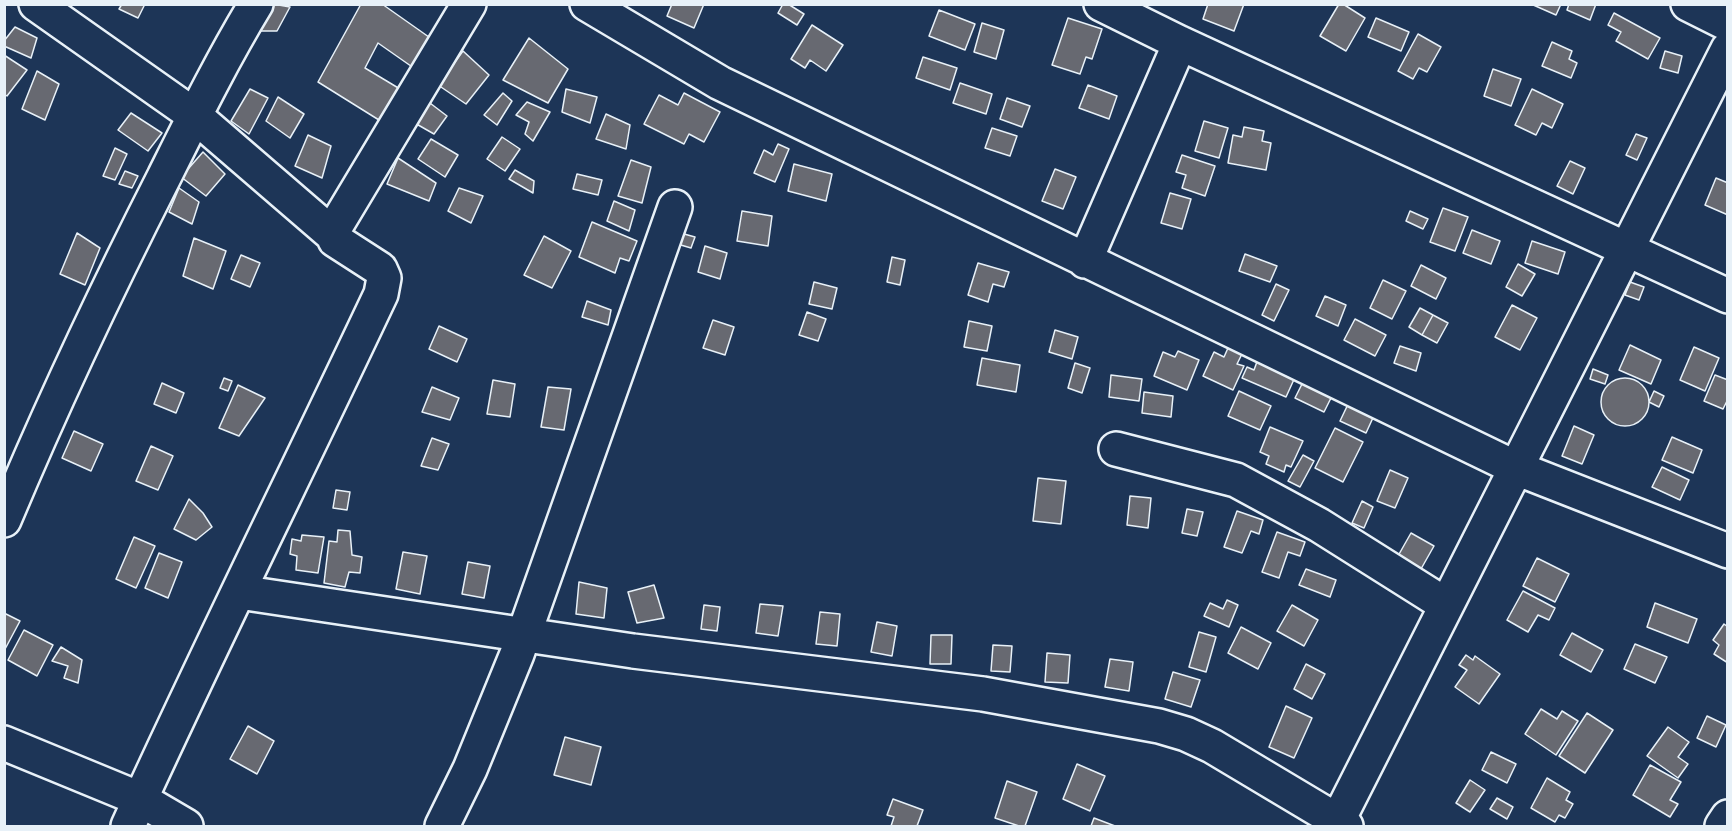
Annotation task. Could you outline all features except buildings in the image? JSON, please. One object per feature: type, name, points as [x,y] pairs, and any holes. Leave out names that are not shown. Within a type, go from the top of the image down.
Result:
[{"type":"street","points":[[36,4],[195,116],[333,235],[335,240],[380,268],[384,278],[381,294],[134,813]]},
{"type":"street","points":[[4,520],[43,428],[119,264],[256,4]]},
{"type":"street","points":[[333,235],[333,229],[468,4]]},
{"type":"street","points":[[587,4],[720,83],[1516,468],[1728,551]]},
{"type":"street","points":[[1101,4],[1180,43],[1728,296]]},
{"type":"street","points":[[1688,4],[1728,24]]},
{"type":"street","points":[[1085,261],[1180,43]]},
{"type":"street","points":[[239,592],[633,651],[983,693],[1159,726],[1186,734],[1212,746],[1339,825],[1446,605],[1728,49]]},
{"type":"street","points":[[442,826],[470,770],[524,634],[675,207]]},
{"type":"street","points":[[1116,449],[1236,480],[1319,525],[1446,605]]},
{"type":"street","points":[[4,743],[134,813],[186,826]]},
{"type":"street","points":[[1722,826],[1728,817]]}]
